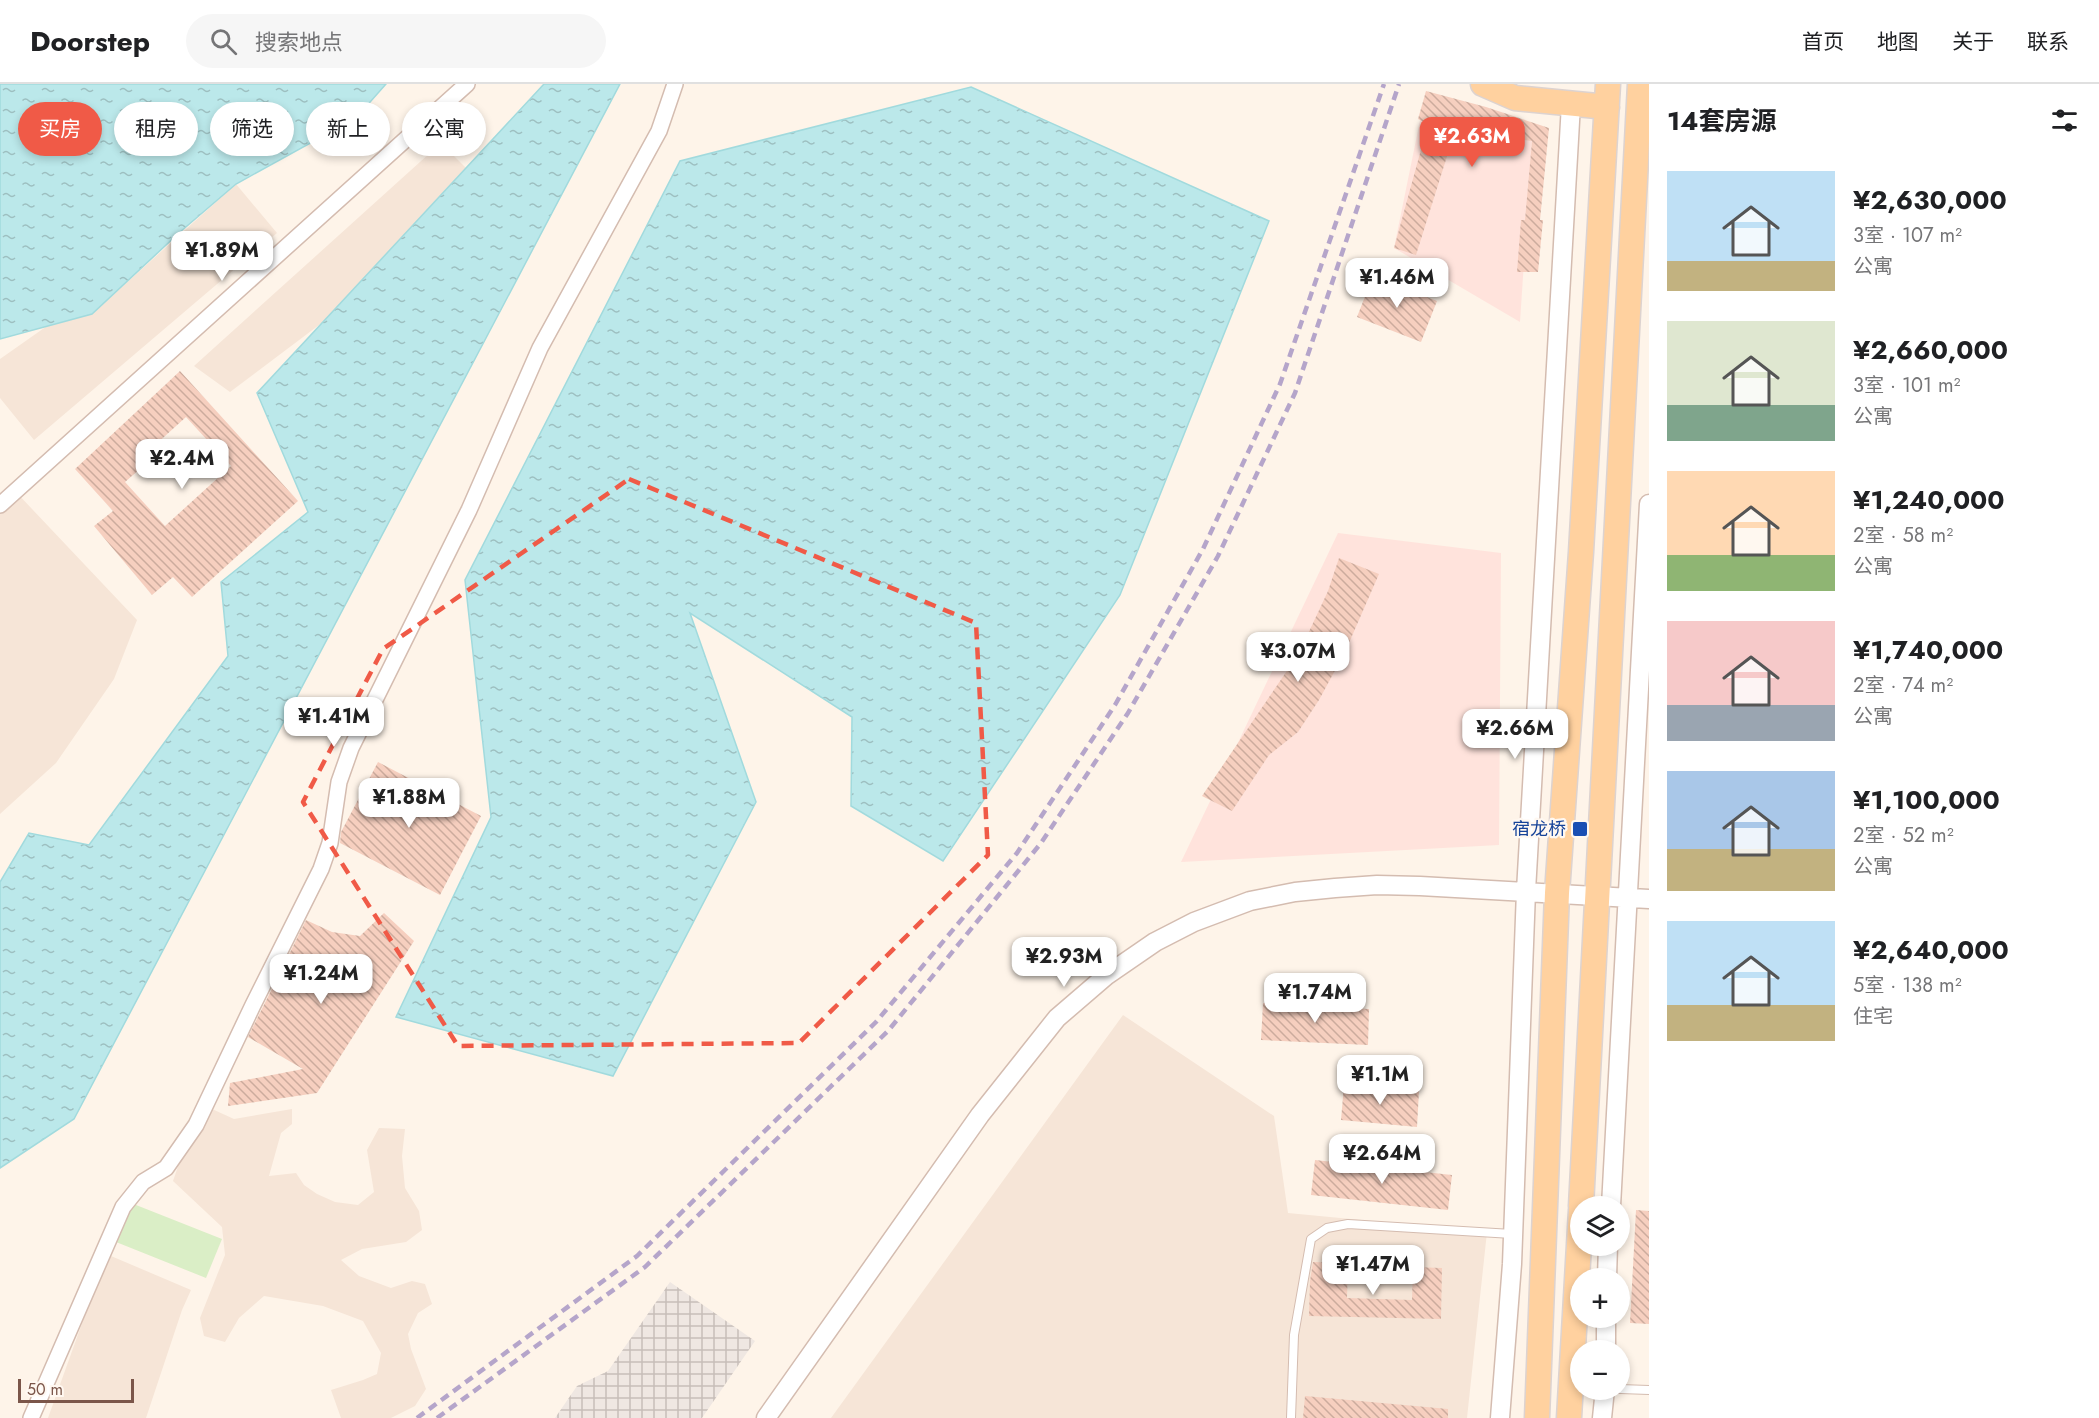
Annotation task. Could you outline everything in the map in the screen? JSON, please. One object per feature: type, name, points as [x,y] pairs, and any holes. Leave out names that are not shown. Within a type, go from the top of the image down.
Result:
[{"type":"main road","points":[[1483,84],[1515,98],[1571,104],[1608,95],[1581,552],[1557,893],[1537,1418]]},
{"type":"main road","points":[[1582,1196],[1642,99]]},
{"type":"main road","points":[[1569,1418],[1578,1256]]},
{"type":"street","points":[[0,505],[467,84]]},
{"type":"street","points":[[31,1418],[123,1207],[143,1182],[166,1168],[196,1125],[292,924],[321,869],[330,843],[339,783],[351,748],[469,510],[540,348],[659,131],[675,84]]},
{"type":"street","points":[[1500,1418],[1513,1234],[1526,891],[1571,104]]},
{"type":"street","points":[[1612,1196],[1649,504]]},
{"type":"street","points":[[766,1418],[980,1116],[1057,1017],[1107,975],[1155,942],[1194,922],[1250,901],[1295,892],[1377,885],[1649,899]]},
{"type":"street","points":[[1602,1418],[1604,1400]]},
{"type":"lane","points":[[1291,1418],[1294,1335],[1311,1239],[1327,1228],[1348,1224],[1513,1234]]},
{"type":"lane","points":[[1630,1389],[1649,1390]]},
{"type":"highlighted area","points":[[629,479],[976,623],[988,855],[799,1043],[458,1046],[303,802],[383,649]]},
{"type":"shaded area","points":[[1426,91],[1532,141],[1520,322],[1394,248]]},
{"type":"shaded area","points":[[427,156],[454,156],[466,168],[323,322],[230,392],[194,366]]},
{"type":"shaded area","points":[[236,184],[277,233],[34,440],[0,398],[0,359],[47,326],[92,314]]},
{"type":"shaded area","points":[[15,491],[137,620],[114,679],[56,763],[0,814],[0,504]]},
{"type":"shaded area","points":[[1338,533],[1501,553],[1499,845],[1181,862]]},
{"type":"shaded area","points":[[1123,1015],[1274,1116],[1288,1213],[1487,1232],[1467,1418],[831,1418]]},
{"type":"shaded area","points":[[212,1109],[234,1119],[292,1109],[292,1124],[281,1133],[269,1176],[296,1173],[304,1185],[317,1194],[335,1202],[358,1205],[374,1192],[367,1150],[379,1128],[405,1129],[402,1156],[405,1188],[419,1211],[422,1230],[406,1242],[362,1249],[341,1260],[359,1276],[391,1288],[412,1281],[425,1284],[432,1304],[418,1313],[408,1334],[411,1349],[426,1389],[415,1406],[391,1418],[341,1418],[331,1390],[377,1374],[381,1353],[363,1321],[323,1306],[264,1296],[239,1318],[225,1342],[204,1336],[200,1318],[225,1255],[222,1227],[173,1181],[185,1146]]},
{"type":"shaded area","points":[[111,1256],[191,1290],[182,1310],[146,1418],[48,1418],[94,1290]]},
{"type":"shaded area","points":[[670,1282],[755,1341],[702,1418],[555,1418],[577,1386],[608,1371]]},
{"type":"green space","points":[[131,1203],[222,1239],[206,1278],[116,1242]]},
{"type":"water","points":[[0,84],[386,84],[370,102],[306,102],[306,146],[294,152],[294,102],[210,102],[210,156],[287,156],[236,184],[180,232],[92,314],[0,339]]},
{"type":"water","points":[[544,84],[620,84],[74,1119],[0,1168],[0,882],[29,833],[89,845],[228,656],[221,582],[308,512],[257,393],[477,156],[486,156],[486,146]]},
{"type":"water","points":[[971,87],[1269,221],[1120,595],[943,861],[851,806],[852,717],[690,613],[756,802],[613,1076],[396,1017],[491,817],[465,580],[680,161]]},
{"type":"building","points":[[1426,91],[1486,107],[1549,128],[1540,220],[1543,220],[1538,272],[1517,272],[1521,220],[1525,220],[1532,141],[1455,131],[1416,255],[1394,248],[1428,124],[1418,119]]},
{"type":"building","points":[[1373,276],[1437,301],[1421,342],[1357,317]]},
{"type":"building","points":[[180,371],[298,501],[192,597],[173,577],[152,595],[94,526],[113,511],[75,469]],"holes":[[[186,417],[231,466],[165,526],[125,482],[148,462],[143,456]]]},
{"type":"building","points":[[1339,558],[1379,574],[1345,652],[1319,700],[1298,732],[1269,755],[1232,811],[1202,796],[1299,653],[1328,591]]},
{"type":"building","points":[[378,762],[481,816],[440,895],[340,843],[341,832]]},
{"type":"building","points":[[384,913],[414,941],[317,1093],[228,1106],[230,1083],[303,1069],[248,1037],[306,920],[332,932],[360,936]]},
{"type":"building","points":[[1263,1003],[1369,1009],[1368,1045],[1261,1040]]},
{"type":"building","points":[[1344,1085],[1419,1091],[1417,1127],[1341,1120]]},
{"type":"building","points":[[1315,1160],[1452,1175],[1448,1210],[1311,1195]]},
{"type":"building","points":[[1636,1210],[1649,1211],[1649,1324],[1630,1323]]},
{"type":"building","points":[[1313,1262],[1348,1263],[1347,1298],[1412,1300],[1413,1267],[1442,1268],[1441,1319],[1309,1316]]},
{"type":"building","points":[[1305,1396],[1448,1409],[1448,1418],[1303,1418]]},
{"type":"railway","points":[[417,1418],[637,1256],[876,1022],[1017,853],[1115,705],[1203,549],[1280,384],[1384,84]]},
{"type":"railway","points":[[437,1418],[645,1267],[888,1031],[1041,843],[1128,713],[1218,556],[1295,393],[1399,84]]},
{"type":"place","name":"宿龙桥","points":[[1580,829]]}]
